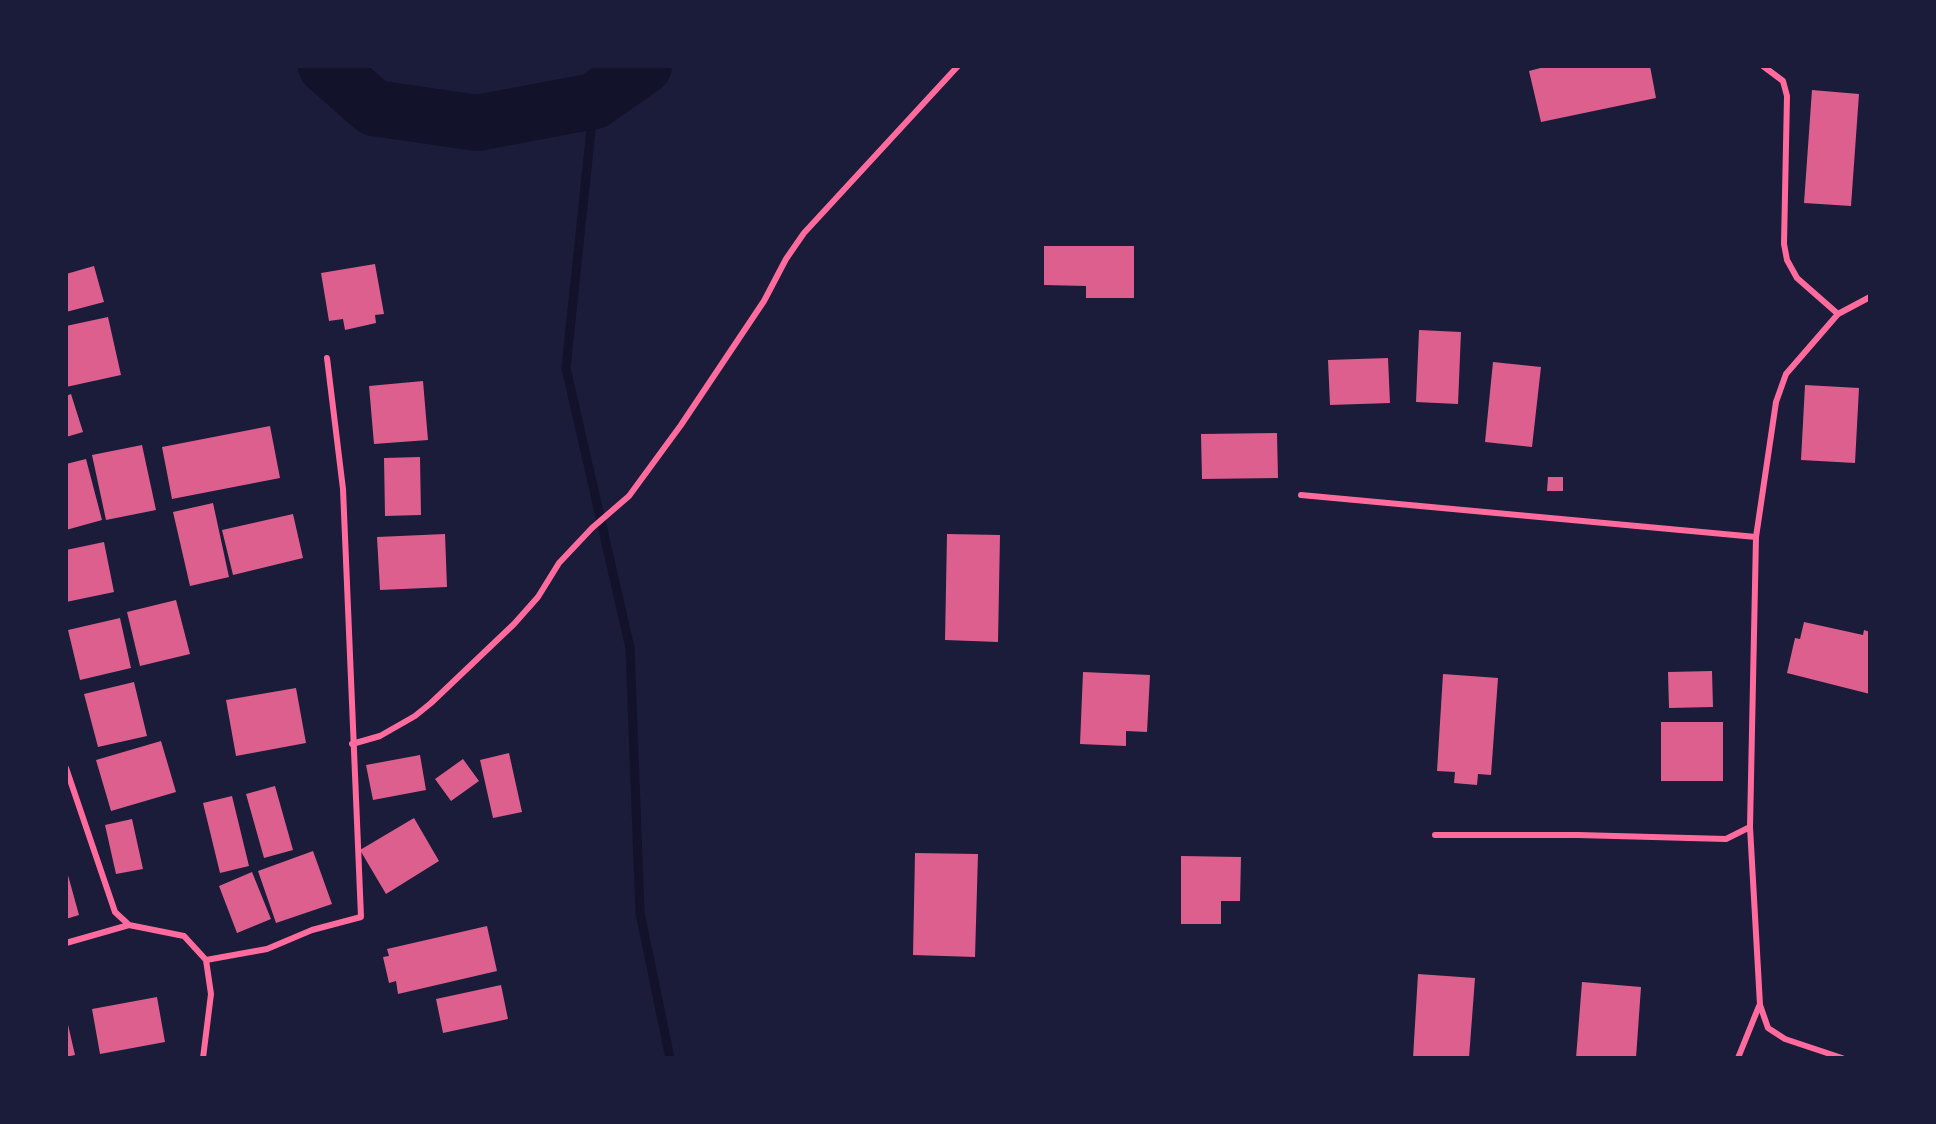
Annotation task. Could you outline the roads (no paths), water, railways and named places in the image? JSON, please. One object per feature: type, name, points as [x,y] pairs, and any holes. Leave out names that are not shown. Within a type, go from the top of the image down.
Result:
[{"type":"street","points":[[352,744],[380,736],[415,716],[514,624],[538,597],[559,563],[592,528],[628,496],[681,425],[764,302],[786,259],[804,233],[958,66]]},
{"type":"street","points":[[1763,66],[1783,81],[1787,96],[1784,244],[1787,260],[1797,278],[1838,314]]},
{"type":"street","points":[[1842,1058],[1785,1039],[1768,1028],[1760,1005],[1750,827],[1756,537],[1776,402],[1786,374],[1838,314],[1870,297]]},
{"type":"street","points":[[206,960],[267,949],[312,930],[361,917],[352,744],[344,489],[327,358]]},
{"type":"street","points":[[1301,495],[1756,537]]},
{"type":"street","points":[[66,768],[115,912],[129,925]]},
{"type":"street","points":[[1435,835],[1578,835],[1726,839],[1750,827]]},
{"type":"street","points":[[66,943],[129,925],[184,936],[206,960],[211,994],[203,1058]]},
{"type":"street","points":[[1738,1058],[1760,1005]]},
{"type":"waterway","points":[[326,66],[374,108],[477,123],[594,101],[644,66]]},
{"type":"waterway","points":[[594,101],[566,368],[630,648],[640,913],[670,1058]]}]
